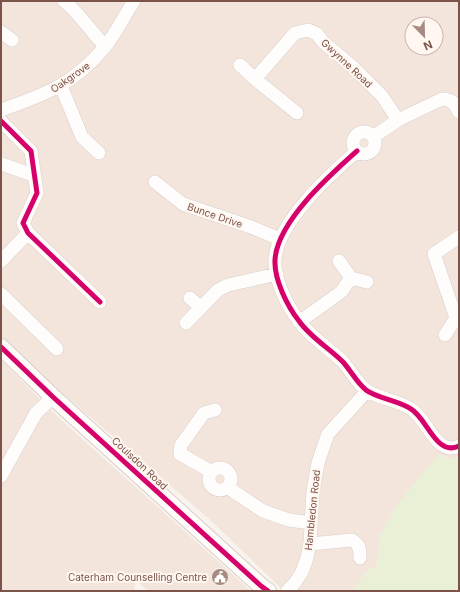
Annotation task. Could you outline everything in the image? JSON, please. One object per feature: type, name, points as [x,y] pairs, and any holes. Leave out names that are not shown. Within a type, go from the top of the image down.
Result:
[{"type":"street","points":[[64,1],[82,19],[93,35],[105,46]]},
{"type":"street","name":"Oakgrove","points":[[1,110],[40,96],[61,86],[86,68],[105,46],[134,1]]},
{"type":"street","name":"Gwynne Road","points":[[254,79],[295,33],[308,30],[317,34],[323,42],[354,68],[382,96],[398,120]]},
{"type":"street","points":[[1,32],[12,40]]},
{"type":"street","points":[[240,65],[254,79],[297,113]]},
{"type":"street","points":[[61,86],[82,137],[99,153]]},
{"type":"street","points":[[459,112],[449,99],[442,99],[398,120],[373,137],[375,144],[372,151],[365,154],[356,151],[320,186],[297,213],[280,239],[275,261],[283,294],[299,322],[343,363],[367,391],[412,409],[439,444],[445,448],[455,448],[459,446]]},
{"type":"street","points":[[1,121],[31,151],[33,175],[37,193],[23,222],[28,233],[100,302]]},
{"type":"street","points":[[1,164],[33,175]]},
{"type":"street","name":"Bunce Drive","points":[[154,182],[183,204],[280,239]]},
{"type":"street","points":[[1,261],[28,233]]},
{"type":"street","points":[[445,335],[456,318],[434,254],[459,237]]},
{"type":"street","points":[[339,261],[351,278],[367,282]]},
{"type":"street","points":[[186,323],[218,290],[228,285],[277,274]]},
{"type":"street","points":[[299,322],[341,292],[351,278]]},
{"type":"street","points":[[1,294],[57,349]]},
{"type":"street","points":[[190,298],[200,307]]},
{"type":"street","name":"Coulsdon Road","points":[[1,347],[53,397],[268,591]]},
{"type":"street","name":"Hambledon Road","points":[[287,591],[302,572],[310,544],[313,491],[318,463],[328,434],[367,391]]},
{"type":"street","points":[[1,476],[36,413],[53,397]]},
{"type":"street","points":[[215,410],[204,414],[181,445],[180,454],[212,472],[218,468],[227,470],[231,476],[230,484],[227,487],[263,511],[289,520],[311,523]]},
{"type":"street","points":[[310,544],[352,540],[357,543],[360,549],[360,558]]},
{"type":"shaded area","points":[[1,1],[459,1],[459,457],[449,459],[439,454],[379,537],[381,539],[377,567],[368,570],[353,591],[284,591],[207,517],[46,379],[1,337]]},
{"type":"shaded area","points":[[1,360],[58,417],[251,591],[148,591],[136,580],[134,591],[1,591]]},
{"type":"green space","points":[[439,454],[448,458],[459,457],[459,591],[353,591],[368,570],[377,567],[381,539],[379,537],[399,502]]},
{"type":"cycle path","points":[[1,121],[31,151],[37,193],[23,223],[28,233],[100,302]]},
{"type":"cycle path","points":[[357,151],[307,200],[285,230],[278,245],[275,260],[279,284],[290,308],[303,327],[343,362],[366,390],[370,393],[411,409],[422,420],[438,442],[444,446],[451,448],[459,446]]},
{"type":"cycle path","points":[[1,347],[53,397],[268,591]]},
{"type":"place","name":"Caterham Counselling Centre","points":[[220,577]]}]
